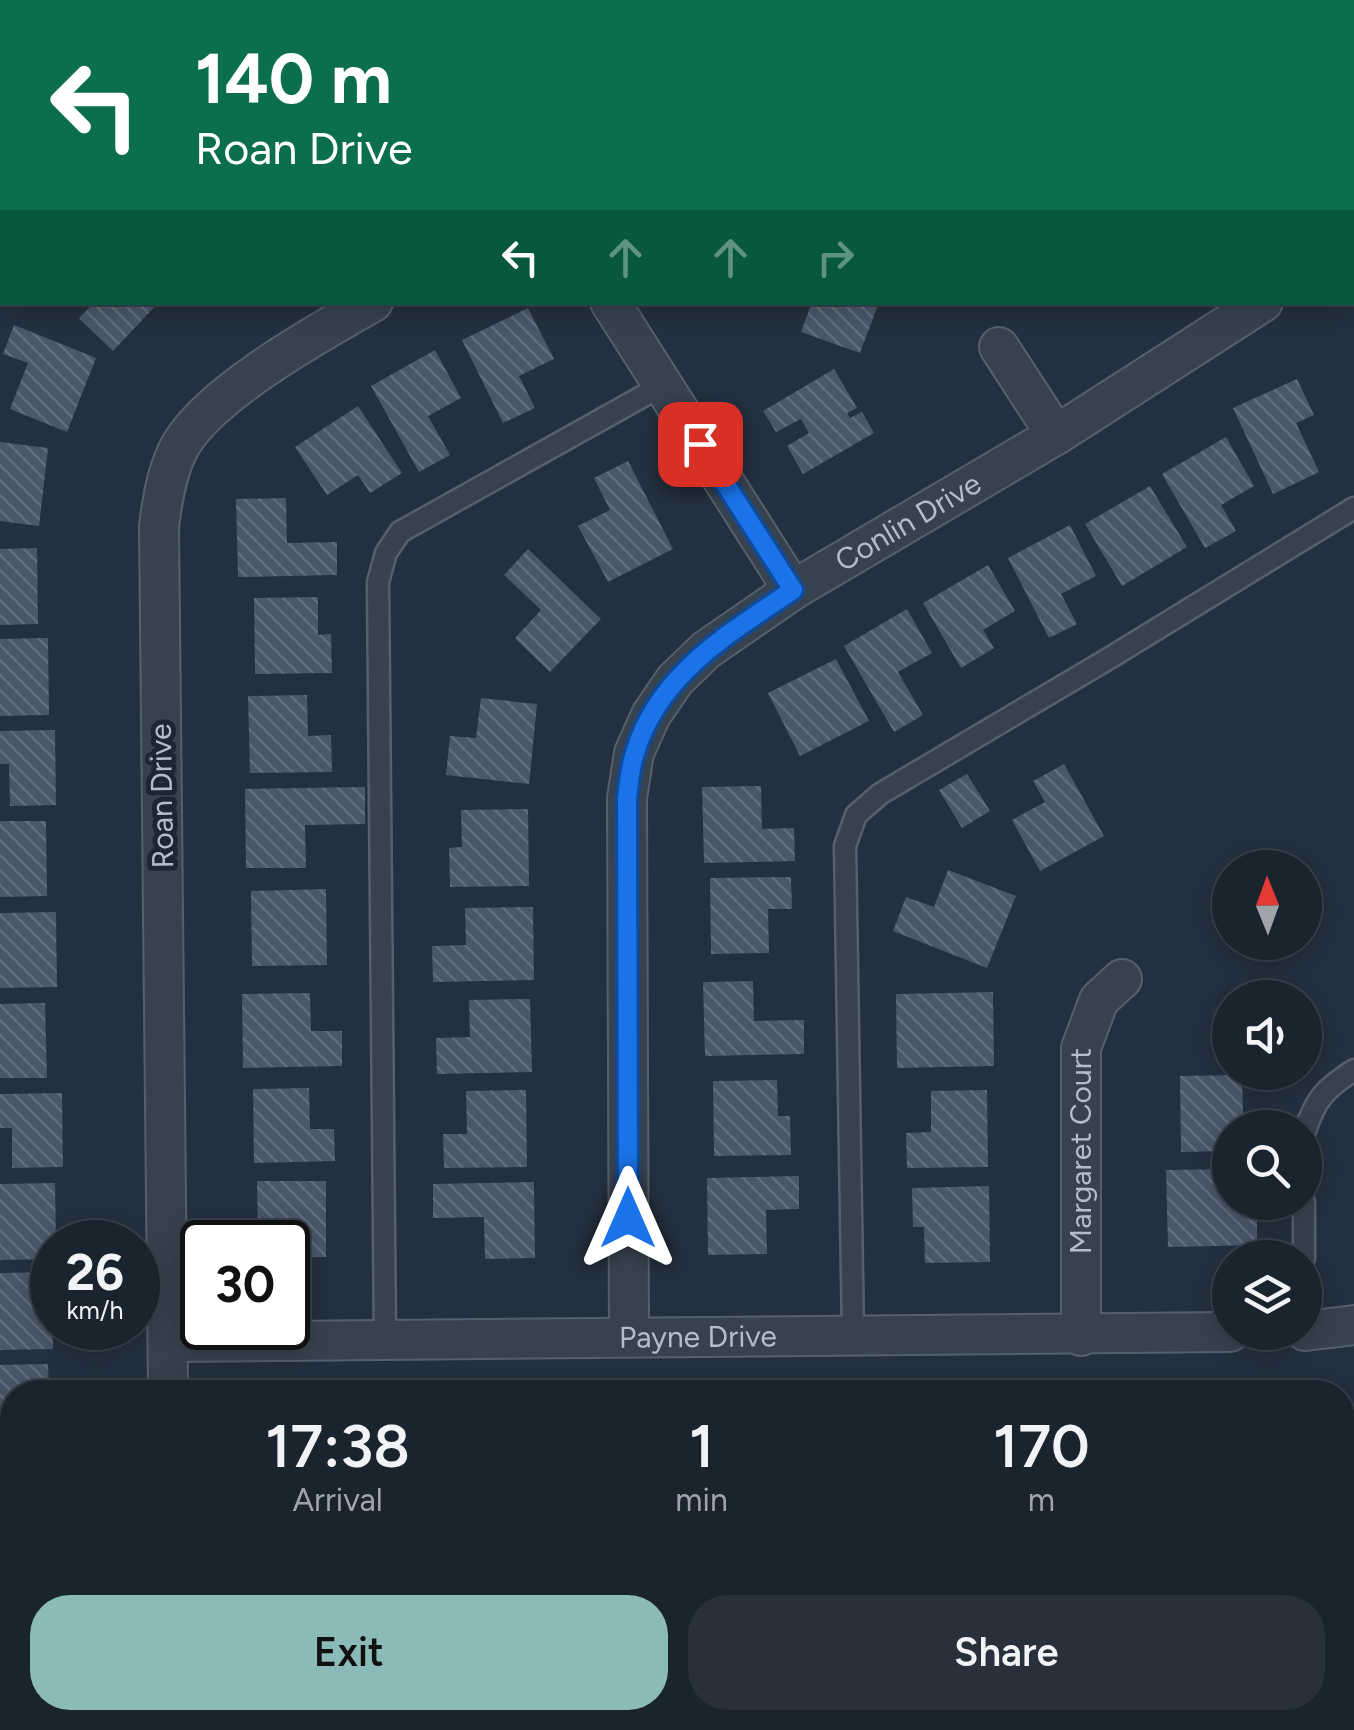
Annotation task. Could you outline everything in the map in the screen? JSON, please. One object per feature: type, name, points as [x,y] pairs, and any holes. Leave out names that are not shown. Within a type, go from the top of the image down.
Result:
[{"type":"street","name":"Roan Drive","points":[[168,1380],[159,527],[164,487],[178,448],[206,415],[238,388],[368,305]]},
{"type":"street","points":[[612,305],[793,590]]},
{"type":"street","name":"Conlin Drive","points":[[629,1336],[627,817],[634,753],[650,714],[675,680],[706,650],[793,590],[1056,435],[1258,305]]},
{"type":"street","points":[[999,347],[1056,435]]},
{"type":"street","name":"Margaret Court","points":[[1081,1336],[1082,1048],[1099,1000],[1122,978]]},
{"type":"street","points":[[1322,1329],[1354,1325]]},
{"type":"street","name":"Payne Drive","points":[[168,1342],[1212,1332]]},
{"type":"lane","points":[[385,1339],[378,582],[386,553],[400,532],[663,386]]},
{"type":"lane","points":[[853,1336],[845,846],[856,815],[880,794],[1354,508]]},
{"type":"lane","points":[[1312,1110],[1330,1085],[1354,1070]]},
{"type":"building","points":[[92,305],[156,305],[113,351],[79,318]]},
{"type":"building","points":[[811,305],[878,305],[860,353],[801,332]]},
{"type":"building","points":[[528,308],[554,359],[519,376],[535,408],[503,423],[462,340]]},
{"type":"building","points":[[14,325],[96,358],[67,432],[10,409],[28,363],[3,354]]},
{"type":"building","points":[[435,350],[461,398],[428,416],[450,455],[419,472],[371,386]]},
{"type":"building","points":[[834,369],[857,408],[847,413],[850,418],[862,412],[874,433],[803,474],[787,446],[809,433],[801,419],[776,432],[763,411]]},
{"type":"building","points":[[1297,379],[1314,415],[1296,423],[1319,472],[1273,494],[1233,408]]},
{"type":"building","points":[[358,406],[402,473],[370,493],[358,475],[327,495],[295,447]]},
{"type":"building","points":[[1226,437],[1254,486],[1221,505],[1236,531],[1205,548],[1162,474]]},
{"type":"building","points":[[0,442],[48,448],[39,526],[0,521]]},
{"type":"building","points":[[628,461],[673,549],[608,582],[578,526],[610,510],[594,478]]},
{"type":"building","points":[[1150,486],[1187,547],[1122,586],[1085,524]]},
{"type":"building","points":[[286,498],[287,543],[337,542],[337,575],[238,577],[236,499]]},
{"type":"building","points":[[1070,525],[1096,576],[1061,594],[1077,624],[1049,638],[1008,558]]},
{"type":"building","points":[[37,548],[38,624],[0,625],[0,549]]},
{"type":"building","points":[[528,549],[601,619],[550,672],[515,638],[541,610],[504,575]]},
{"type":"building","points":[[988,565],[1015,611],[983,630],[994,648],[961,668],[923,603]]},
{"type":"building","points":[[318,597],[318,635],[331,634],[332,673],[255,674],[254,598]]},
{"type":"building","points":[[907,609],[932,653],[898,672],[923,715],[894,732],[844,646]]},
{"type":"building","points":[[48,638],[49,715],[0,716],[0,639]]},
{"type":"building","points":[[836,659],[869,721],[800,756],[768,693]]},
{"type":"building","points":[[307,695],[308,736],[331,735],[332,772],[250,773],[248,696]]},
{"type":"building","points":[[481,698],[537,704],[529,784],[446,775],[450,736],[476,738]]},
{"type":"building","points":[[55,730],[56,805],[10,806],[9,764],[0,764],[0,731]]},
{"type":"building","points":[[1064,764],[1104,836],[1040,871],[1012,820],[1045,802],[1033,781]]},
{"type":"building","points":[[967,774],[990,811],[962,828],[939,790]]},
{"type":"building","points":[[761,786],[762,829],[794,828],[795,861],[704,863],[702,787]]},
{"type":"building","points":[[365,787],[365,824],[305,825],[306,868],[246,868],[245,789]]},
{"type":"building","points":[[528,809],[529,886],[450,887],[449,848],[462,847],[461,810]]},
{"type":"building","points":[[0,821],[46,821],[47,896],[0,897]]},
{"type":"building","points":[[948,870],[1016,896],[987,968],[893,931],[906,897],[934,907]]},
{"type":"building","points":[[791,877],[792,909],[768,909],[769,953],[711,954],[710,878]]},
{"type":"building","points":[[326,889],[327,965],[252,966],[251,891]]},
{"type":"building","points":[[533,907],[534,980],[433,982],[432,946],[466,945],[465,908]]},
{"type":"building","points":[[56,912],[57,987],[0,988],[0,913]]},
{"type":"building","points":[[753,981],[754,1021],[804,1020],[804,1054],[705,1056],[703,982]]},
{"type":"building","points":[[993,992],[994,1066],[897,1068],[896,994]]},
{"type":"building","points":[[310,993],[311,1031],[342,1031],[342,1066],[243,1068],[242,994]]},
{"type":"building","points":[[530,999],[532,1072],[437,1074],[436,1038],[470,1037],[469,1000]]},
{"type":"building","points":[[45,1003],[47,1078],[0,1078],[0,1004]]},
{"type":"building","points":[[1212,1075],[1212,1090],[1242,1090],[1243,1110],[1212,1110],[1212,1151],[1181,1152],[1180,1076]]},
{"type":"building","points":[[777,1080],[778,1116],[790,1116],[791,1155],[714,1156],[713,1081]]},
{"type":"building","points":[[309,1088],[310,1129],[334,1129],[335,1161],[254,1163],[253,1089]]},
{"type":"building","points":[[526,1090],[527,1167],[444,1168],[443,1134],[467,1134],[466,1091]]},
{"type":"building","points":[[987,1090],[988,1167],[907,1168],[906,1133],[931,1132],[931,1091]]},
{"type":"building","points":[[62,1093],[63,1167],[12,1168],[12,1128],[0,1128],[0,1094]]},
{"type":"building","points":[[1212,1169],[1212,1220],[1257,1220],[1257,1240],[1212,1240],[1212,1246],[1168,1247],[1166,1170]]},
{"type":"building","points":[[799,1176],[799,1209],[766,1210],[767,1254],[708,1255],[707,1178]]},
{"type":"building","points":[[257,1181],[326,1181],[326,1257],[310,1257],[310,1220],[258,1220]]},
{"type":"building","points":[[534,1182],[535,1258],[485,1259],[484,1217],[433,1218],[433,1184]]},
{"type":"building","points":[[55,1183],[56,1220],[30,1220],[30,1259],[0,1260],[0,1184]]},
{"type":"building","points":[[989,1186],[990,1262],[925,1263],[924,1227],[913,1227],[912,1188]]},
{"type":"building","points":[[30,1272],[30,1349],[0,1350],[0,1273]]},
{"type":"building","points":[[48,1364],[49,1380],[0,1380],[0,1365]]},
{"type":"route","points":[[628,1218],[627,798],[634,753],[650,714],[675,680],[706,650],[793,590],[700,444]]}]
